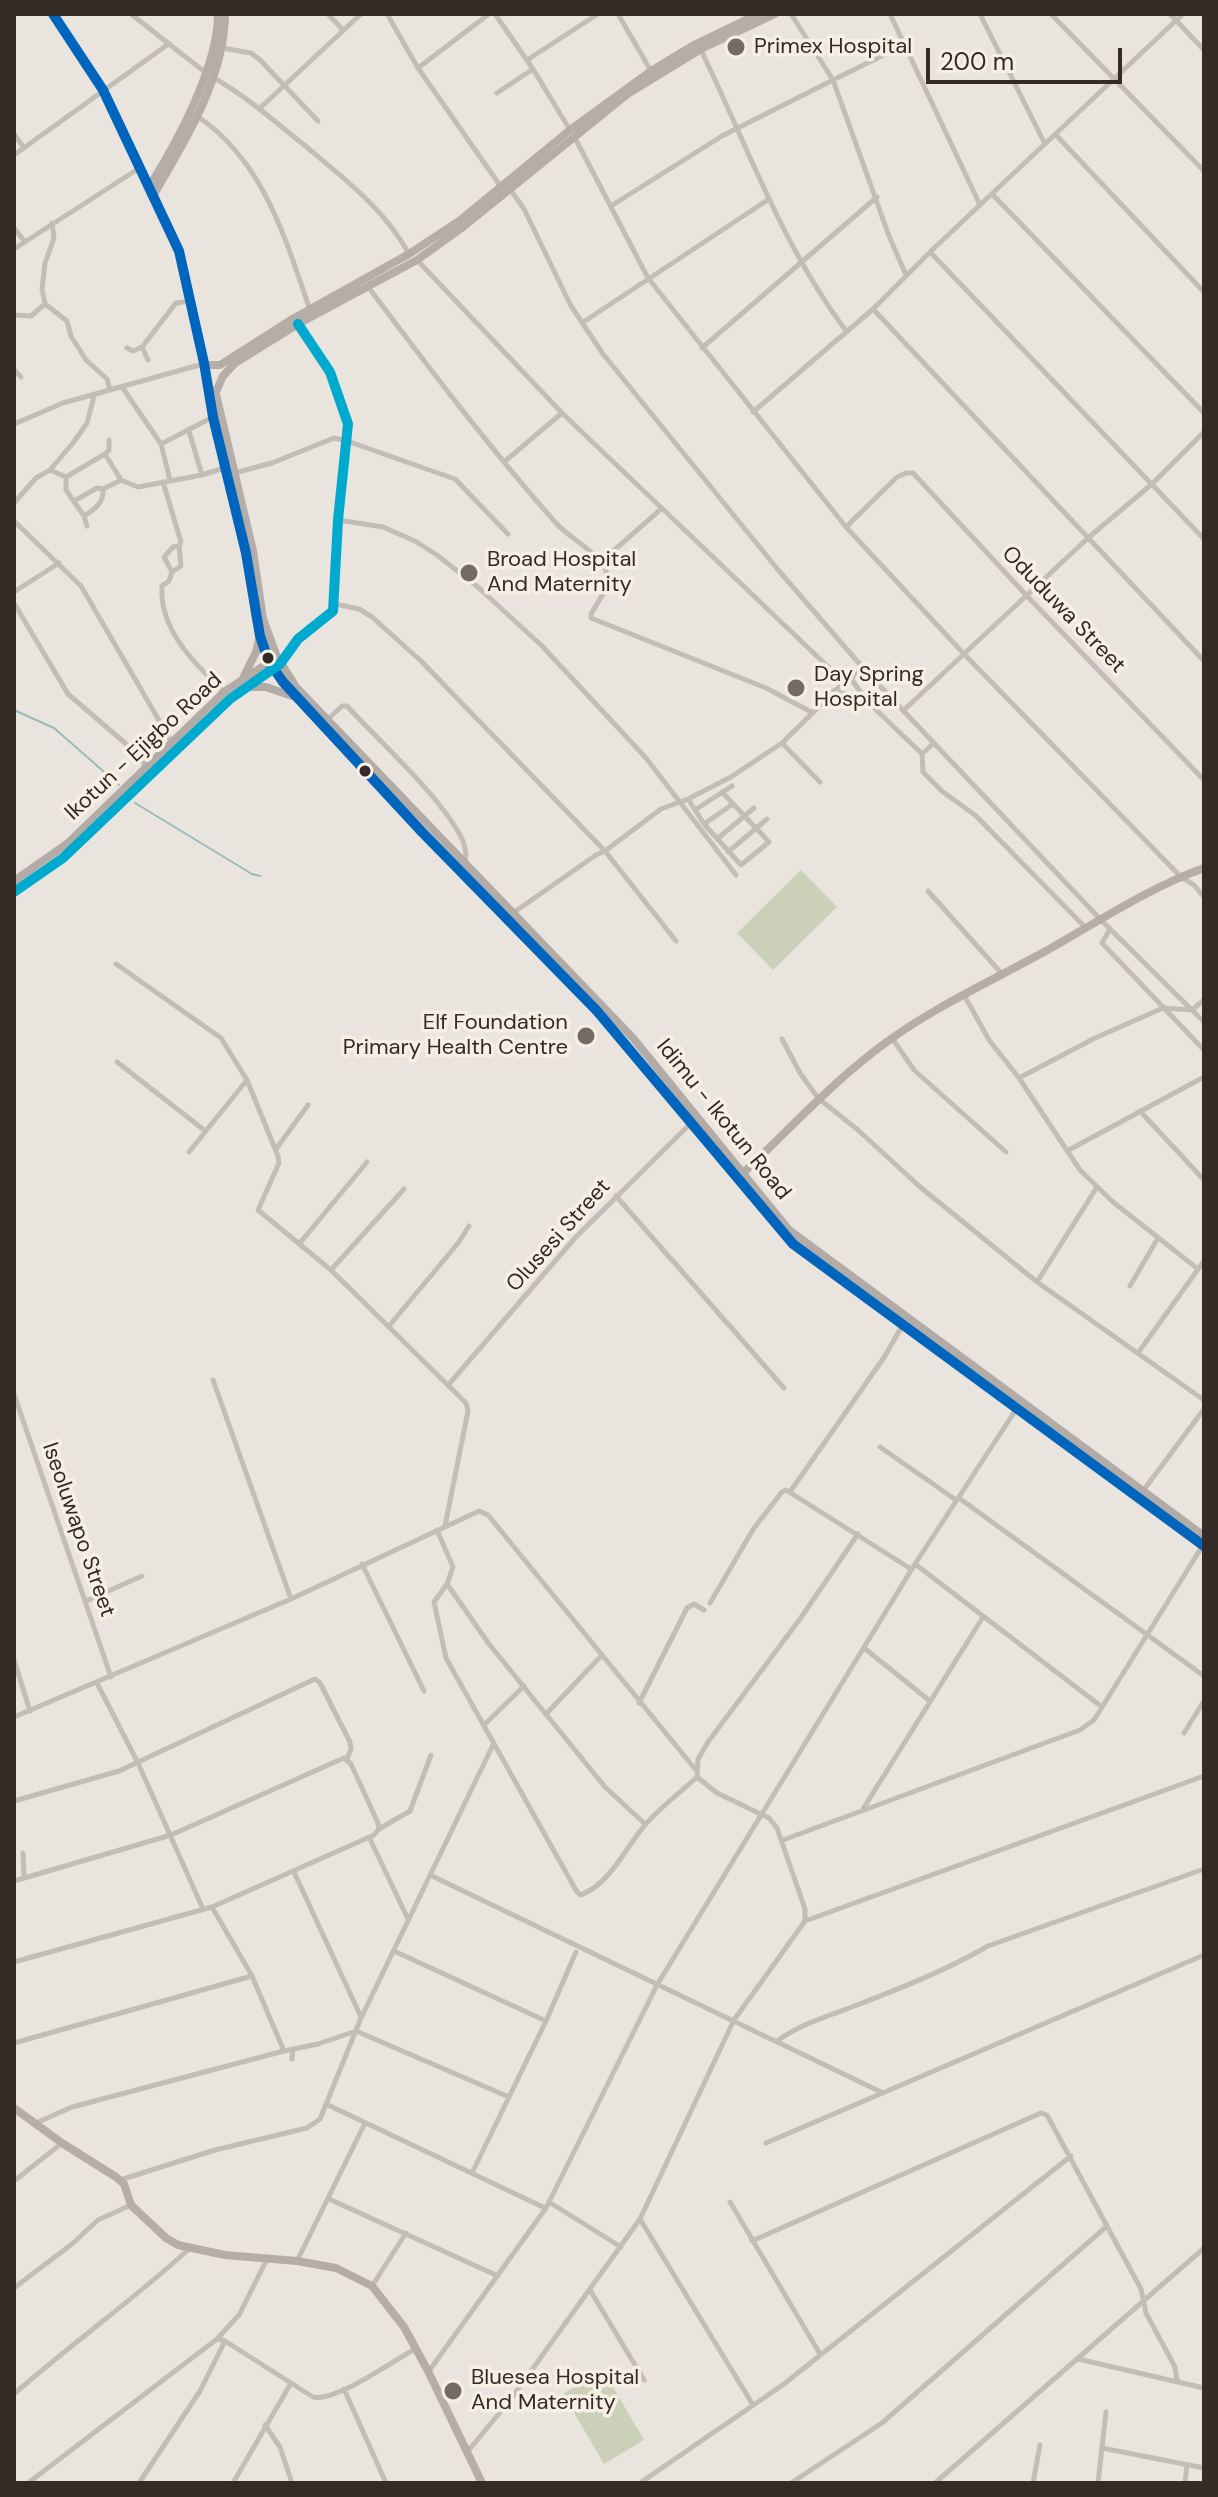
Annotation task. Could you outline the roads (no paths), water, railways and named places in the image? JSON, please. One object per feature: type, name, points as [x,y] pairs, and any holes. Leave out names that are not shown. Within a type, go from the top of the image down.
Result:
[{"type":"main road","points":[[53,14],[103,90],[186,262],[209,369],[213,417],[243,543],[260,636],[296,687],[512,914],[524,931]]},
{"type":"main road","points":[[152,189],[210,76],[218,14]]},
{"type":"main road","points":[[152,189],[196,115],[222,48],[225,14]]},
{"type":"main road","points":[[215,394],[223,376],[235,363],[298,324],[369,288],[506,189],[572,132],[651,71],[741,18],[758,14]]},
{"type":"main road","points":[[628,90],[701,49],[775,14]]},
{"type":"main road","points":[[152,189],[179,251],[253,551],[263,619],[283,682],[422,832],[524,931],[695,1119],[781,1233],[902,1326],[1019,1406],[1204,1546]]},
{"type":"main road","points":[[209,369],[310,310],[413,257]]},
{"type":"main road","points":[[209,369],[223,376]]},
{"type":"main road","points":[[260,636],[244,683],[297,698]]},
{"type":"main road","name":"Ikotun - Ejigbo Road","points":[[14,881],[54,855],[224,692],[276,662]]},
{"type":"main road","name":"Ikotun - Ejigbo Road","points":[[14,892],[63,858],[244,683]]},
{"type":"main road","points":[[744,1172],[818,1098],[892,1038],[1086,928],[1181,877],[1204,868]]},
{"type":"main road","name":"Idimu - Ikotun Road","points":[[695,1119],[804,1243],[1019,1406],[1204,1536]]},
{"type":"main road","points":[[14,2108],[120,2180],[131,2205],[166,2238],[189,2249],[297,2261],[343,2270],[372,2286],[404,2327],[482,2483]]},
{"type":"street","points":[[131,14],[167,45],[259,109],[373,204],[413,257],[562,413],[844,682]]},
{"type":"street","points":[[328,14],[342,29]]},
{"type":"street","points":[[259,109],[361,14]]},
{"type":"street","points":[[387,14],[418,68],[524,209],[571,306],[603,354],[864,669],[1101,920],[1204,1022]]},
{"type":"street","points":[[418,68],[489,14]]},
{"type":"street","points":[[495,14],[572,132],[648,278],[753,412],[846,527],[964,654],[1204,897]]},
{"type":"street","points":[[527,60],[598,14]]},
{"type":"street","points":[[618,14],[651,71]]},
{"type":"street","points":[[791,14],[835,79],[889,236],[906,275]]},
{"type":"street","points":[[890,14],[981,205]]},
{"type":"street","points":[[980,14],[1045,144]]},
{"type":"street","points":[[1051,14],[1204,171]]},
{"type":"street","points":[[1170,14],[1204,50]]},
{"type":"street","points":[[753,412],[873,309],[1183,14]]},
{"type":"street","points":[[14,155],[167,45]]},
{"type":"street","points":[[611,206],[722,136],[904,45]]},
{"type":"street","points":[[222,48],[251,53],[318,121]]},
{"type":"street","points":[[701,49],[769,199],[802,263],[821,297],[847,332]]},
{"type":"street","points":[[497,93],[533,69]]},
{"type":"street","points":[[196,115],[232,148],[269,197],[310,310]]},
{"type":"street","points":[[14,134],[24,148]]},
{"type":"street","points":[[1055,134],[1204,292]]},
{"type":"street","points":[[14,249],[52,223],[143,171]]},
{"type":"street","points":[[993,195],[1204,413]]},
{"type":"street","points":[[702,348],[877,197]]},
{"type":"street","points":[[582,323],[769,199]]},
{"type":"street","points":[[52,223],[54,238],[45,263],[42,289],[45,304],[67,321],[71,336],[86,360],[107,379],[110,390]]},
{"type":"street","points":[[14,228],[25,242]]},
{"type":"street","points":[[930,252],[1204,539]]},
{"type":"street","points":[[369,288],[504,462],[559,526],[602,561],[609,584],[591,618],[766,688],[811,712]]},
{"type":"street","points":[[127,348],[133,351],[142,347],[176,303],[191,301]]},
{"type":"street","points":[[14,315],[31,316],[45,304]]},
{"type":"street","points":[[873,309],[1204,661]]},
{"type":"street","points":[[276,662],[298,639],[333,611],[338,520],[347,441],[348,424],[330,372],[298,324]]},
{"type":"street","points":[[142,347],[148,360]]},
{"type":"street","points":[[14,424],[63,403],[209,369]]},
{"type":"street","points":[[14,370],[21,377]]},
{"type":"street","points":[[122,387],[161,444],[166,481],[181,538],[181,566],[162,586],[168,621],[179,644],[224,692]]},
{"type":"street","points":[[14,503],[36,478],[50,470],[87,423],[94,395]]},
{"type":"street","points":[[504,462],[562,413]]},
{"type":"street","points":[[161,444],[213,417]]},
{"type":"street","points":[[189,431],[202,475]]},
{"type":"street","points":[[904,710],[1088,538],[1152,484],[1204,432]]},
{"type":"street","points":[[233,473],[272,463],[334,438],[455,479],[508,534]]},
{"type":"street","points":[[66,477],[105,454],[109,450],[109,440]]},
{"type":"street","points":[[105,454],[121,480],[138,487],[224,468]]},
{"type":"street","points":[[50,470],[66,477]]},
{"type":"street","name":"Oduduwa Street","points":[[846,527],[897,477],[913,473],[1204,780]]},
{"type":"street","points":[[66,477],[66,490],[84,516],[87,526]]},
{"type":"street","points":[[74,501],[97,488],[103,489],[121,480]]},
{"type":"street","points":[[84,516],[104,498],[103,489]]},
{"type":"street","points":[[602,561],[661,509]]},
{"type":"street","points":[[338,520],[383,527],[415,541],[479,588],[542,646],[646,758],[736,875]]},
{"type":"street","points":[[14,521],[81,586],[171,741]]},
{"type":"street","points":[[172,572],[164,557],[173,547],[179,546]]},
{"type":"street","points":[[14,592],[59,563]]},
{"type":"street","points":[[14,603],[68,694],[132,749],[147,767]]},
{"type":"street","points":[[335,604],[359,609],[421,661],[605,851],[676,941]]},
{"type":"street","points":[[512,914],[661,809],[731,777],[782,743],[833,691],[864,669]]},
{"type":"street","points":[[850,677],[866,700],[922,754],[923,772],[943,792],[975,815],[1086,928]]},
{"type":"street","points":[[833,691],[866,700]]},
{"type":"street","points":[[328,719],[342,706],[347,706],[427,792],[458,832],[464,844],[464,864]]},
{"type":"street","points":[[782,743],[820,782]]},
{"type":"street","points":[[922,754],[934,743]]},
{"type":"street","points":[[695,810],[732,786]]},
{"type":"street","points":[[688,799],[704,824],[741,865],[769,842],[722,792]]},
{"type":"street","points":[[704,824],[733,803]]},
{"type":"street","points":[[717,839],[754,808]]},
{"type":"street","points":[[728,852],[767,819]]},
{"type":"street","points":[[928,891],[1003,975]]},
{"type":"street","points":[[1110,929],[1102,943],[1204,1049]]},
{"type":"street","points":[[116,964],[221,1038],[247,1080],[279,1163],[258,1210],[331,1270],[463,1397],[468,1411],[445,1526]]},
{"type":"street","points":[[964,995],[989,1040],[1019,1078],[1080,1170],[1198,1269]]},
{"type":"street","points":[[1019,1078],[1095,1038],[1163,1008],[1192,1010],[1204,1000]]},
{"type":"street","points":[[892,1038],[914,1070],[1006,1152]]},
{"type":"street","points":[[782,1039],[818,1098],[919,1186],[1037,1282],[1204,1400]]},
{"type":"street","points":[[117,1062],[204,1130]]},
{"type":"street","points":[[1067,1151],[1204,1077]]},
{"type":"street","points":[[189,1152],[247,1080]]},
{"type":"street","points":[[276,1149],[308,1105]]},
{"type":"street","points":[[1140,1111],[1204,1180]]},
{"type":"street","name":"Olusesi Street","points":[[449,1384],[575,1238],[695,1119]]},
{"type":"street","points":[[299,1244],[367,1162]]},
{"type":"street","points":[[1037,1282],[1097,1187]]},
{"type":"street","points":[[331,1270],[404,1189]]},
{"type":"street","points":[[616,1196],[784,1388]]},
{"type":"street","points":[[389,1326],[469,1226]]},
{"type":"street","points":[[1130,1286],[1158,1238]]},
{"type":"street","points":[[1138,1353],[1204,1261]]},
{"type":"street","points":[[790,1492],[885,1356],[902,1326]]},
{"type":"street","points":[[213,1380],[291,1599]]},
{"type":"street","name":"Iseoluwapo Street","points":[[14,1394],[111,1677]]},
{"type":"street","points":[[428,2371],[547,2205],[657,1985],[913,1566],[1019,1406]]},
{"type":"street","points":[[1143,1491],[1204,1409]]},
{"type":"street","points":[[880,1447],[1204,1676]]},
{"type":"street","points":[[710,1603],[754,1528],[782,1492],[790,1492],[913,1566],[1102,1707]]},
{"type":"street","points":[[14,1717],[291,1599],[479,1511],[488,1515],[696,1774],[717,1793],[761,1815],[777,1828],[805,1909],[805,1921]]},
{"type":"street","points":[[437,1530],[453,1567],[433,1608],[442,1649],[493,1745],[581,1895],[603,1879],[645,1824],[696,1774],[708,1742],[800,1619],[858,1534]]},
{"type":"street","points":[[783,1840],[1080,1730],[1094,1720],[1204,1546]]},
{"type":"street","points":[[362,1564],[424,1691]]},
{"type":"street","points":[[86,1601],[142,1576]]},
{"type":"street","points":[[447,1584],[489,1644],[605,1787],[645,1824]]},
{"type":"street","points":[[639,1703],[687,1608],[694,1604],[704,1610]]},
{"type":"street","points":[[862,1811],[983,1617]]},
{"type":"street","points":[[864,1648],[930,1701]]},
{"type":"street","points":[[547,1713],[602,1655]]},
{"type":"street","points":[[14,1660],[30,1711]]},
{"type":"street","points":[[14,1801],[119,1771],[315,1679],[320,1683],[350,1742],[347,1759],[363,1788],[379,1829]]},
{"type":"street","points":[[97,1683],[138,1763],[203,1909]]},
{"type":"street","points":[[484,1725],[524,1686]]},
{"type":"street","points":[[1184,1733],[1204,1701]]},
{"type":"street","points":[[120,2180],[215,2150],[307,2128],[320,2119],[361,2018],[493,1745]]},
{"type":"street","points":[[14,1962],[212,1907],[369,1837],[410,1811],[431,1755]]},
{"type":"street","points":[[14,1881],[171,1835],[347,1759]]},
{"type":"street","points":[[468,2451],[511,2399],[640,2219],[734,2020],[805,1921],[1204,1776]]},
{"type":"street","points":[[369,1837],[408,1920]]},
{"type":"street","points":[[23,1853],[24,1878]]},
{"type":"street","points":[[777,2041],[812,2021],[967,1959],[988,1946],[1204,1869]]},
{"type":"street","points":[[294,1872],[361,2018]]},
{"type":"street","points":[[430,1875],[881,2092]]},
{"type":"street","points":[[212,1907],[252,1976],[284,2051]]},
{"type":"street","points":[[394,1951],[546,2021]]},
{"type":"street","points":[[472,2173],[576,1952]]},
{"type":"street","points":[[766,2143],[1204,1955]]},
{"type":"street","points":[[14,2043],[252,1976]]},
{"type":"street","points":[[35,2124],[64,2109],[318,2044],[356,2031],[509,2097]]},
{"type":"street","points":[[292,2059],[293,2049]]},
{"type":"street","points":[[326,2104],[547,2205],[621,2247]]},
{"type":"street","points":[[752,2241],[1041,2113],[1051,2120],[1144,2298],[1146,2313],[1175,2367],[1177,2380]]},
{"type":"street","points":[[297,2261],[365,2123]]},
{"type":"street","points":[[14,2181],[62,2143]]},
{"type":"street","points":[[640,2483],[784,2384],[1071,2156]]},
{"type":"street","points":[[329,2199],[498,2276]]},
{"type":"street","points":[[730,2202],[820,2354]]},
{"type":"street","points":[[14,2288],[98,2220],[131,2205]]},
{"type":"street","points":[[640,2219],[753,2405]]},
{"type":"street","points":[[791,2483],[882,2423],[1107,2226]]},
{"type":"street","points":[[372,2286],[406,2233]]},
{"type":"street","points":[[14,2394],[146,2289],[189,2249]]},
{"type":"street","points":[[935,2483],[1144,2298],[1203,2250]]},
{"type":"street","points":[[139,2483],[200,2391],[221,2340],[235,2321],[267,2259]]},
{"type":"street","points":[[590,2290],[644,2380]]},
{"type":"street","points":[[221,2340],[313,2397],[320,2398],[415,2349]]},
{"type":"street","points":[[28,2483],[221,2340]]},
{"type":"street","points":[[1078,2359],[1204,2388]]},
{"type":"street","points":[[233,2483],[291,2383]]},
{"type":"street","points":[[344,2388],[386,2483]]},
{"type":"street","points":[[1098,2483],[1106,2412]]},
{"type":"street","points":[[265,2425],[280,2447],[292,2483]]},
{"type":"street","points":[[1033,2483],[1040,2445]]},
{"type":"street","points":[[1102,2448],[1204,2468]]},
{"type":"street","points":[[1185,2483],[1187,2465]]},
{"type":"waterway","points":[[14,710],[54,728],[119,785]]},
{"type":"waterway","points":[[135,803],[260,876]]},
{"type":"place","name":"Primex Hospital","points":[[736,47]]},
{"type":"place","name":"Broad Hospital And Maternity","points":[[469,573]]},
{"type":"place","name":"Day Spring Hospital","points":[[796,688]]},
{"type":"place","name":"Elf Foundation Primary Health Centre","points":[[586,1036]]},
{"type":"place","name":"Bluesea Hospital And Maternity","points":[[453,2391]]}]
